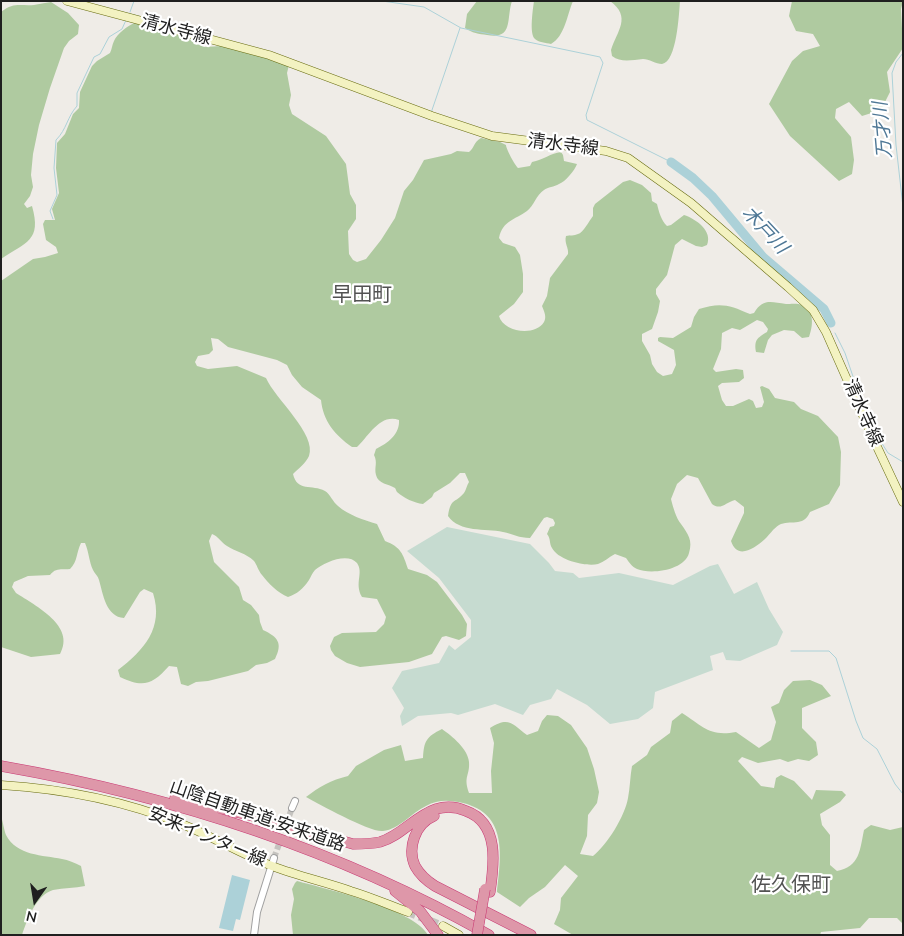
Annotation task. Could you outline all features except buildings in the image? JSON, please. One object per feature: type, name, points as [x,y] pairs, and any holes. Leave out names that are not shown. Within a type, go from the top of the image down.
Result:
[{"type":"highway","name":"山陰自動車道;安来道路","points":[[1,766],[66,778],[157,800],[287,840],[372,875],[433,904],[489,935]]},
{"type":"highway","points":[[66,778],[203,804],[353,844],[381,842],[437,809],[451,807],[462,809],[472,813],[482,821],[492,842],[494,869],[477,935]]},
{"type":"highway","points":[[482,935],[488,891],[489,857],[487,841],[481,828],[470,818],[458,813],[443,813],[429,818],[417,829],[413,840],[412,854],[415,866],[423,878],[434,886],[531,935]]},
{"type":"highway","points":[[372,875],[380,884],[395,892],[420,911],[440,930]]},
{"type":"main road","name":"清水寺線","points":[[67,1],[269,55],[434,117],[492,136],[606,151],[628,158],[691,203],[788,286],[813,310],[826,332],[903,502]]},
{"type":"main road","name":"安来インター線","points":[[1,785],[89,795],[132,806],[184,825],[273,862],[294,874],[351,890],[408,912]]},
{"type":"main road","points":[[440,930],[459,935]]},
{"type":"street","points":[[292,808],[295,801]]},
{"type":"street","points":[[254,935],[257,912],[273,862]]},
{"type":"green space","points":[[477,1],[512,1],[505,31],[496,36],[473,32],[465,28],[467,14]]},
{"type":"green space","points":[[534,1],[573,1],[563,31],[551,44],[538,41],[533,36]]},
{"type":"green space","points":[[610,1],[680,1],[674,46],[667,61],[660,64],[645,59],[623,60],[612,56],[611,50],[622,19],[617,7]]},
{"type":"green space","points":[[792,1],[903,1],[901,9],[903,48],[887,72],[890,92],[881,110],[862,116],[849,102],[836,109],[835,118],[851,137],[854,160],[852,174],[839,181],[790,136],[769,104],[792,61],[803,51],[820,46],[813,34],[796,31],[789,16]]},
{"type":"green space","points":[[51,2],[68,13],[79,25],[78,34],[64,48],[39,125],[33,154],[31,175],[33,187],[30,196],[24,204],[27,208],[32,206],[35,218],[33,234],[24,244],[1,259],[1,12],[17,5]]},
{"type":"green space","points":[[135,23],[181,34],[204,47],[222,46],[274,59],[289,65],[287,73],[291,95],[289,105],[292,114],[326,136],[346,164],[350,194],[356,205],[356,219],[348,231],[349,254],[357,262],[366,259],[381,240],[395,218],[404,191],[413,180],[424,160],[457,151],[469,152],[481,138],[506,145],[518,168],[530,166],[532,162],[561,152],[564,161],[577,164],[564,181],[541,192],[529,209],[506,224],[501,232],[499,238],[503,243],[515,247],[520,255],[523,274],[523,292],[514,304],[499,316],[506,326],[513,329],[520,331],[534,330],[544,322],[545,316],[542,306],[547,296],[550,278],[568,254],[566,236],[580,233],[593,216],[595,204],[623,182],[630,180],[642,185],[651,193],[652,201],[657,204],[659,213],[667,226],[684,215],[694,219],[706,230],[708,235],[707,245],[702,247],[696,246],[682,239],[675,245],[667,275],[656,289],[656,294],[660,301],[652,329],[642,334],[642,341],[650,355],[652,364],[657,372],[663,376],[672,374],[676,365],[674,350],[658,341],[658,338],[673,338],[691,327],[699,309],[719,305],[737,308],[750,314],[768,302],[798,304],[806,308],[812,319],[809,337],[802,338],[794,331],[784,330],[772,335],[768,340],[764,353],[756,352],[755,348],[757,340],[768,329],[763,322],[757,320],[740,330],[732,328],[722,333],[721,349],[713,369],[716,372],[736,369],[743,370],[744,378],[739,382],[722,383],[718,386],[726,406],[733,406],[749,399],[753,401],[756,408],[762,407],[764,402],[760,387],[762,386],[769,389],[775,398],[794,402],[801,409],[818,416],[838,437],[841,452],[840,485],[829,504],[810,512],[800,522],[779,525],[756,546],[746,551],[741,551],[734,547],[731,541],[744,513],[744,507],[735,500],[718,507],[715,506],[712,504],[698,478],[687,475],[677,484],[671,499],[676,516],[688,534],[690,541],[689,553],[681,564],[667,570],[643,571],[632,566],[626,558],[615,554],[593,565],[573,562],[560,556],[551,546],[547,534],[550,527],[554,526],[553,519],[544,518],[530,538],[503,532],[473,529],[453,521],[448,516],[449,510],[452,503],[464,493],[469,482],[465,473],[460,473],[423,504],[403,496],[395,488],[381,482],[377,478],[374,455],[376,449],[389,441],[398,430],[399,420],[392,419],[380,423],[357,447],[352,447],[340,438],[327,421],[321,400],[302,387],[292,375],[287,365],[277,360],[228,347],[218,339],[211,338],[213,350],[209,354],[198,356],[195,362],[197,366],[208,369],[237,366],[266,378],[301,427],[310,447],[308,459],[293,474],[295,480],[306,487],[325,491],[346,512],[377,524],[385,541],[395,546],[401,552],[408,569],[427,575],[437,582],[467,624],[466,636],[459,640],[446,636],[442,637],[432,654],[409,662],[360,667],[347,663],[335,656],[331,650],[330,646],[334,637],[342,633],[376,632],[384,624],[386,617],[377,599],[362,597],[359,587],[360,571],[357,563],[348,558],[342,558],[324,564],[313,572],[302,589],[288,597],[270,584],[251,558],[227,546],[212,534],[209,541],[214,562],[239,587],[243,600],[251,605],[259,615],[263,630],[278,641],[279,649],[275,659],[256,665],[248,671],[208,681],[196,682],[188,686],[181,684],[177,667],[169,666],[147,683],[135,683],[120,677],[118,670],[143,646],[154,627],[156,606],[153,593],[144,589],[140,592],[124,618],[113,614],[106,604],[99,579],[92,567],[85,543],[81,543],[70,569],[57,570],[50,575],[28,576],[14,582],[12,587],[16,593],[43,611],[58,626],[63,634],[64,644],[60,654],[31,657],[1,647],[1,281],[33,259],[58,253],[56,247],[46,240],[43,224],[45,220],[55,220],[52,209],[59,193],[56,168],[57,143],[65,134],[73,114],[79,108],[80,92],[92,66],[110,53],[115,38],[120,33]]},
{"type":"green space","points":[[447,527],[530,544],[555,571],[573,573],[579,578],[619,573],[673,585],[710,566],[718,564],[734,594],[757,582],[769,609],[783,632],[777,645],[740,661],[726,660],[723,652],[710,656],[713,670],[655,692],[653,708],[638,719],[610,724],[587,705],[557,689],[551,699],[530,705],[523,715],[495,704],[458,715],[451,713],[418,716],[402,726],[400,716],[404,708],[392,688],[402,671],[439,663],[449,645],[455,650],[471,637],[471,620],[439,578],[407,551]]},
{"type":"green space","points":[[810,680],[822,685],[831,696],[802,708],[802,728],[816,742],[818,755],[809,761],[798,759],[788,762],[780,759],[758,763],[742,757],[738,761],[761,786],[774,788],[776,778],[781,775],[794,781],[812,800],[816,790],[842,791],[846,795],[840,802],[820,814],[822,825],[830,835],[830,865],[837,871],[845,869],[855,861],[860,850],[864,830],[871,825],[890,830],[903,827],[903,924],[897,918],[869,918],[860,928],[821,932],[820,935],[573,935],[554,924],[560,910],[561,898],[578,876],[565,865],[545,887],[520,907],[497,892],[500,864],[498,838],[495,827],[488,816],[478,809],[453,801],[435,802],[395,827],[383,831],[368,828],[306,797],[326,784],[348,776],[356,766],[384,750],[401,745],[405,761],[423,758],[427,740],[442,729],[459,743],[466,752],[469,762],[467,783],[469,793],[492,793],[491,771],[494,743],[490,728],[496,724],[506,722],[514,725],[527,735],[538,731],[547,715],[558,716],[571,725],[587,748],[594,769],[599,792],[597,803],[588,815],[587,836],[580,854],[593,856],[609,838],[623,813],[628,798],[632,766],[647,755],[651,747],[670,733],[672,721],[682,713],[713,732],[736,732],[759,748],[771,740],[776,722],[771,707],[779,703],[784,690],[793,681]]},
{"type":"green space","points":[[1,816],[6,835],[17,847],[31,853],[64,859],[81,866],[85,886],[53,890],[47,893],[37,902],[22,935],[1,935]]},
{"type":"green space","points":[[297,881],[368,901],[388,909],[420,926],[428,935],[293,935],[291,915],[294,899],[292,889]]},
{"type":"water","points":[[232,875],[250,880],[240,920],[236,919],[233,931],[219,928]]},
{"type":"waterway","points":[[130,12],[134,1]]},
{"type":"waterway","points":[[382,1],[424,7],[461,28],[600,57],[603,63],[586,115],[587,120],[671,162]]},
{"type":"waterway","points":[[103,7],[169,24]]},
{"type":"waterway","points":[[53,219],[50,211],[57,195],[54,168],[56,140],[63,132],[77,106],[77,93],[94,57],[100,54],[109,37],[122,29],[126,20]]},
{"type":"waterway","points":[[431,113],[460,28]]},
{"type":"waterway","name":"万才川","points":[[903,53],[896,62],[892,73],[896,145],[903,207]]},
{"type":"waterway","name":"木戸川","points":[[671,162],[693,178],[712,196],[763,257],[824,309],[831,323]]},
{"type":"waterway","name":"木戸川","points":[[835,333],[845,353],[861,400],[878,437],[888,453],[903,462]]},
{"type":"waterway","points":[[791,651],[829,651],[836,658],[863,738],[877,749],[895,784],[903,794]]},
{"type":"tunnel","points":[[274,858],[292,808]]},
{"type":"tunnel","points":[[408,912],[443,926]]},
{"type":"district","name":"早田町","points":[[362,296]]},
{"type":"district","name":"佐久保町","points":[[791,886]]}]
